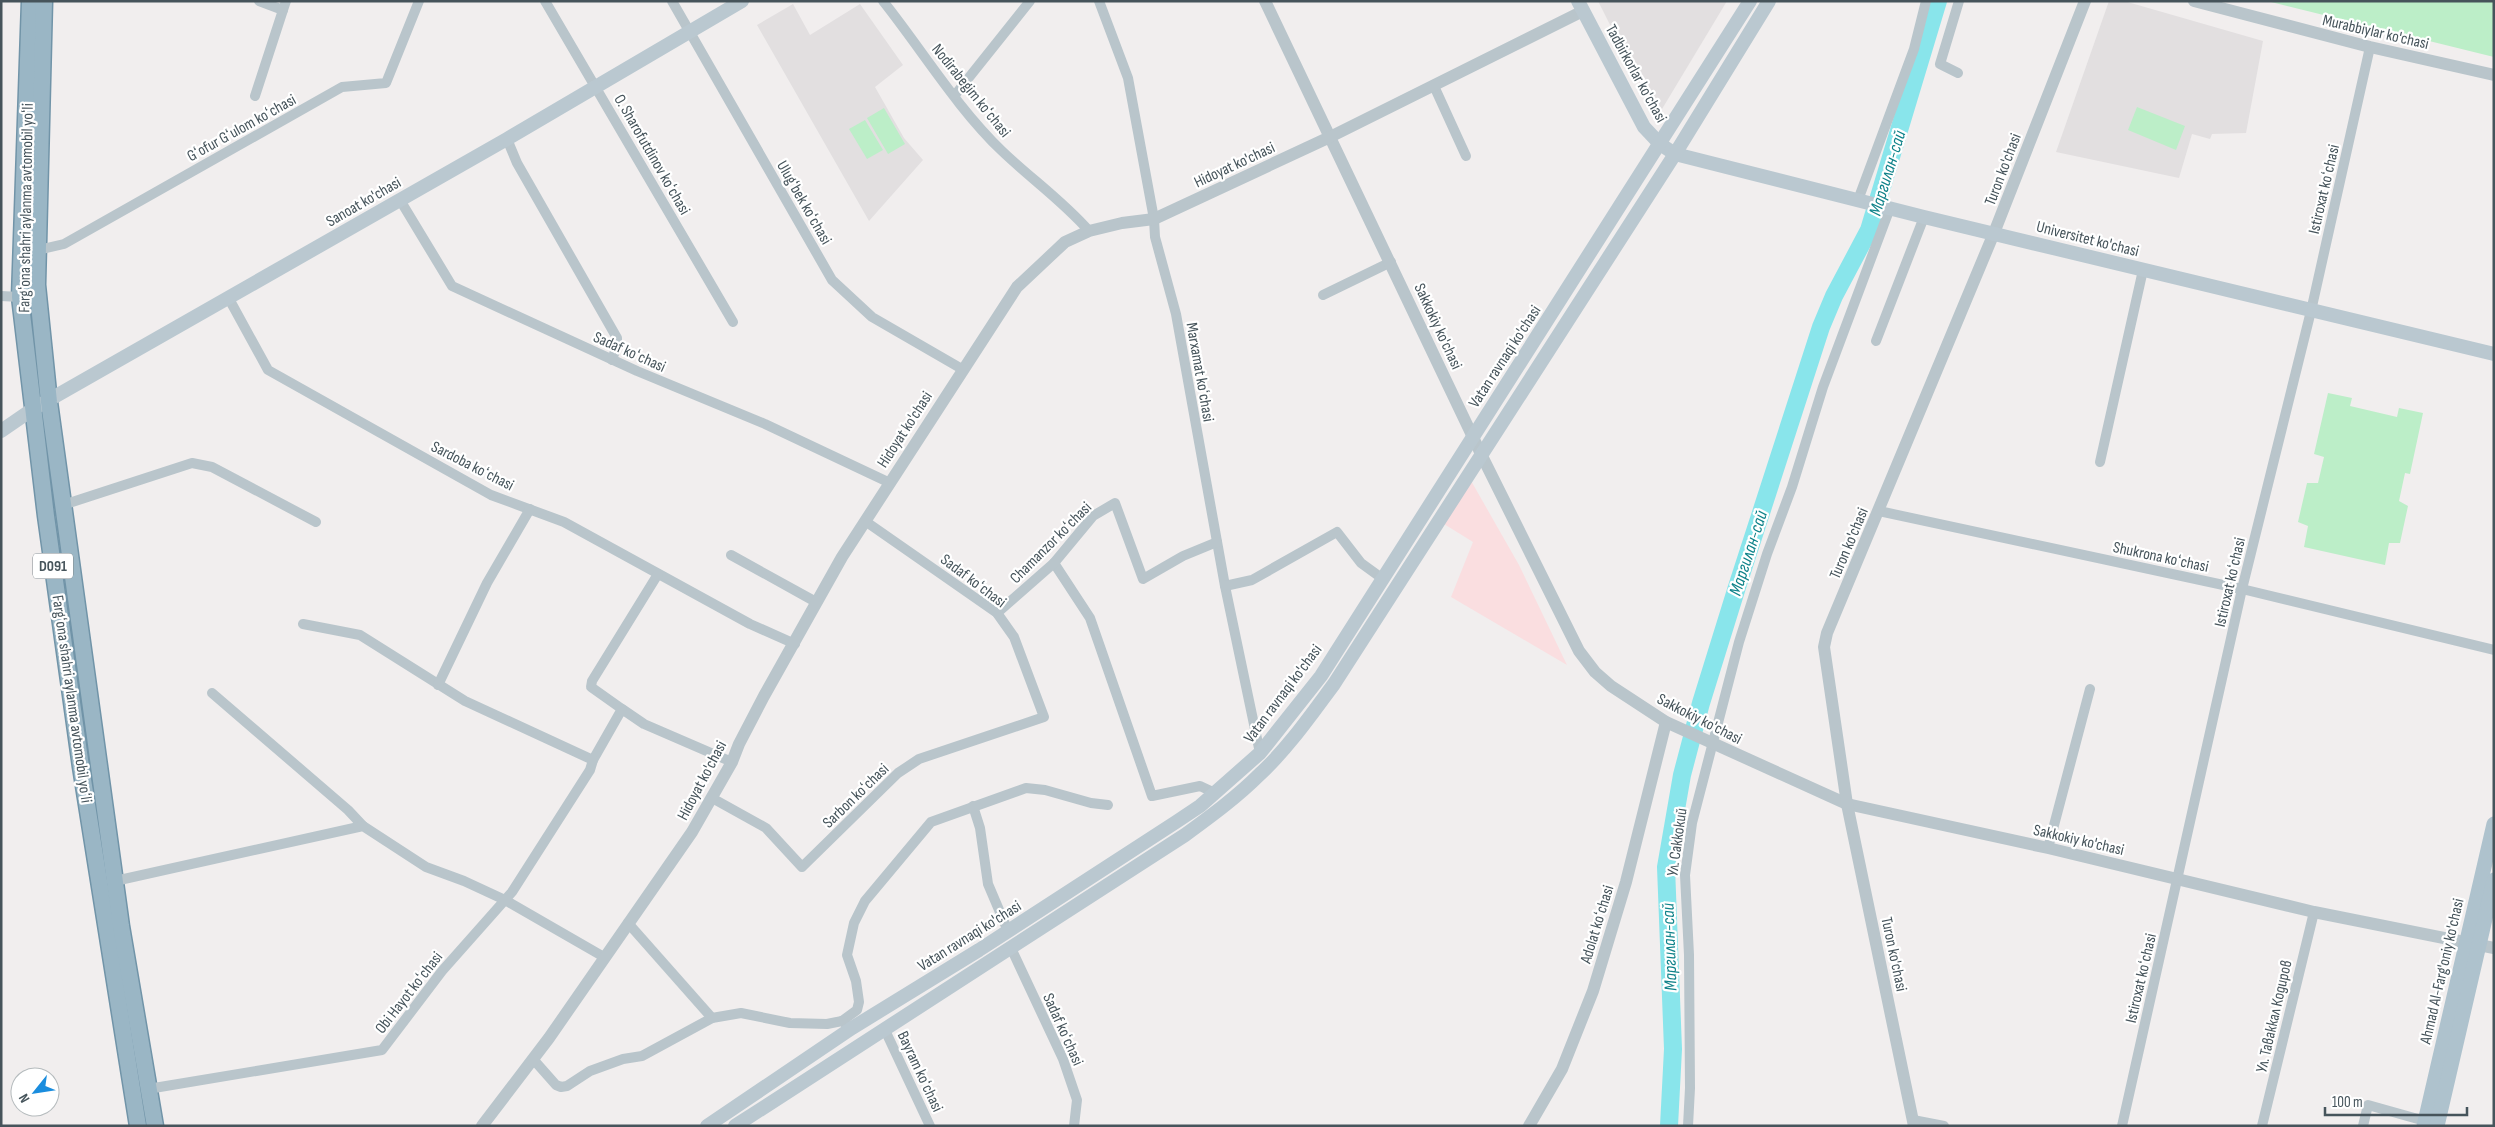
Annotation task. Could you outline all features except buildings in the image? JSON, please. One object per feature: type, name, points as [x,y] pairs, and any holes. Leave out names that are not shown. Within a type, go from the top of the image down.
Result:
[{"type":"highway","name":"Fargʻona shahri aylanma avtomobil yoʻli","points":[[30,1],[20,297],[33,410],[81,767],[138,1126]]},
{"type":"highway","name":"Fargʻona shahri aylanma avtomobil yoʻli","points":[[44,1],[37,285],[48,402],[115,881],[155,1126]]},
{"type":"main road","name":"Sanoat ko'chasi","points":[[1,431],[33,410],[507,139],[742,1]]},
{"type":"main road","points":[[1660,144],[1750,1]]},
{"type":"main road","points":[[1675,154],[1769,1]]},
{"type":"main road","name":"Tadbirkorlar ko'chasi","points":[[1581,6],[1644,127],[1660,144],[1675,154]]},
{"type":"main road","name":"Vatan ravnaqi ko'chasi","points":[[707,1126],[847,1024],[979,950],[1176,822],[1215,793],[1260,753],[1321,676],[1660,144]]},
{"type":"main road","name":"Vatan ravnaqi ko'chasi","points":[[735,1126],[1191,830],[1261,774],[1334,684],[1675,154]]},
{"type":"main road","name":"Universitet ko'chasi","points":[[1675,154],[1924,217],[2494,354]]},
{"type":"main road","name":"Ahmad Al-Farg'oniy ko'chasi","points":[[2429,1124],[2472,943],[2494,824]]},
{"type":"main road","name":"Ahmad Al-Farg'oniy ko'chasi","points":[[2472,943],[2494,880]]},
{"type":"main road","points":[[979,950],[988,963]]},
{"type":"street","points":[[255,96],[285,6],[259,1]]},
{"type":"street","name":"Gʻofur Gʻulom koʻchasi","points":[[38,250],[64,244],[342,87],[386,83],[419,1]]},
{"type":"street","name":"O. Sharofutdinov koʻchasi","points":[[545,1],[733,322]]},
{"type":"street","name":"Ulugʻbek koʻchasi","points":[[672,1],[832,280],[872,317],[962,369]]},
{"type":"street","points":[[956,96],[1030,1]]},
{"type":"street","name":"Marxamat koʻchasi","points":[[1099,1],[1128,78],[1154,219],[1155,237],[1176,314],[1225,586],[1260,753]]},
{"type":"street","name":"Sakkokiy ko'chasi","points":[[1265,1],[1481,454],[1578,651],[1595,672],[1611,686],[1666,722],[1847,804],[2048,848],[2314,912],[2494,948]]},
{"type":"street","points":[[1858,200],[1914,49],[1926,1]]},
{"type":"street","points":[[1958,73],[1940,64],[1960,1]]},
{"type":"street","name":"Turon ko'chasi","points":[[1913,1123],[1847,804],[1824,646],[1828,632],[1994,233],[2085,1]]},
{"type":"street","name":"Murabbiylar ko'chasi","points":[[2194,1],[2370,47],[2494,75]]},
{"type":"street","name":"Nodirabegim koʻchasi","points":[[889,4],[971,117],[1002,151],[1072,211],[1089,231]]},
{"type":"street","name":"Hidoyat ko'chasi","points":[[482,1126],[533,1059],[692,832],[732,762],[739,744],[760,704],[795,644],[816,602],[888,482],[1017,286],[1065,242],[1089,231],[1122,223],[1154,219],[1434,86],[1581,6]]},
{"type":"street","name":"Istiroxat koʻchasi","points":[[2122,1126],[2242,589],[2311,310],[2370,47]]},
{"type":"street","points":[[1434,86],[1466,156]]},
{"type":"street","points":[[507,139],[517,163],[617,338],[617,345],[612,360]]},
{"type":"street","name":"Sadaf koʻchasi","points":[[400,200],[452,286],[612,360],[765,424],[888,482]]},
{"type":"street","name":"Ул. Саккокий","points":[[1688,1126],[1690,1088],[1689,993],[1685,875],[1692,823],[1739,642],[1767,554],[1792,488],[1824,387],[1890,208]]},
{"type":"street","points":[[1876,341],[1924,217]]},
{"type":"street","points":[[1323,295],[1391,262]]},
{"type":"street","points":[[2100,462],[2143,270]]},
{"type":"street","points":[[1,296],[20,297]]},
{"type":"street","name":"Sardoba koʻchasi","points":[[228,298],[268,370],[491,495],[564,522],[750,624],[795,644]]},
{"type":"street","points":[[63,505],[192,463],[212,467],[316,522]]},
{"type":"street","name":"Chamanzor koʻchasi","points":[[997,613],[1054,563],[1093,516],[1115,503],[1143,579],[1182,556],[1217,542]]},
{"type":"street","points":[[438,685],[487,583],[530,509]]},
{"type":"street","name":"Shukrona koʻchasi","points":[[1879,511],[2242,589],[2494,650]]},
{"type":"street","name":"Sadaf koʻchasi","points":[[865,521],[997,613],[1014,637],[1044,717]]},
{"type":"street","points":[[1225,586],[1252,580],[1337,532],[1362,563],[1383,579]]},
{"type":"street","points":[[731,555],[816,602]]},
{"type":"street","points":[[1054,563],[1090,618],[1152,796],[1200,786],[1215,793]]},
{"type":"street","points":[[658,574],[592,681],[591,687],[644,724],[732,762]]},
{"type":"street","points":[[303,624],[360,635],[465,701],[593,760]]},
{"type":"street","points":[[2048,848],[2090,689]]},
{"type":"street","points":[[212,693],[348,810],[363,826],[426,867],[464,881],[505,900],[604,957]]},
{"type":"street","name":"Obi Hayot koʻchasi","points":[[148,1089],[382,1050],[442,971],[505,900],[590,770],[593,760],[622,709]]},
{"type":"street","name":"Sarbon koʻchasi","points":[[712,798],[766,828],[802,867],[898,773],[919,759],[1044,717]]},
{"type":"street","name":"Adolat koʻchasi","points":[[1529,1126],[1562,1069],[1593,991],[1626,882],[1666,722]]},
{"type":"street","points":[[533,1059],[556,1085],[567,1086],[590,1071],[642,1056],[712,1018],[741,1013],[790,1023],[847,1024],[857,1010],[859,1002],[856,981],[847,955],[847,947],[854,923],[865,902],[931,822],[1026,788],[1045,790],[1091,803],[1108,805]]},
{"type":"street","points":[[973,806],[980,828],[988,884],[1008,932]]},
{"type":"street","points":[[115,881],[363,826]]},
{"type":"street","name":"Ул. Таваккал Кодиров","points":[[2262,1126],[2314,912]]},
{"type":"street","points":[[628,923],[712,1018]]},
{"type":"street","name":"Sadaf koʻchasi","points":[[1011,948],[1063,1059],[1077,1100],[1074,1126]]},
{"type":"street","name":"Bayram koʻchasi","points":[[884,1028],[930,1126]]},
{"type":"street","points":[[2363,1126],[2368,1105],[2429,1124]]},
{"type":"street","points":[[1913,1123],[1944,1126]]},
{"type":"shaded area","points":[[1598,1],[1727,1],[1659,114],[1652,108]]},
{"type":"shaded area","points":[[2109,1],[2124,1],[2263,41],[2246,133],[2212,134],[2210,139],[2192,134],[2179,178],[2056,152]]},
{"type":"shaded area","points":[[793,4],[810,35],[860,4],[903,65],[875,87],[904,138],[923,160],[869,221],[757,25]]},
{"type":"shaded area","points":[[1470,479],[1519,565],[1567,665],[1451,597],[1473,542],[1444,524]]},
{"type":"green space","points":[[2267,1],[2494,1],[2494,57]]},
{"type":"green space","points":[[2137,107],[2185,126],[2176,150],[2128,130]]},
{"type":"green space","points":[[884,108],[905,144],[888,154],[867,118]]},
{"type":"green space","points":[[865,120],[883,150],[867,159],[849,129]]},
{"type":"green space","points":[[2328,393],[2352,398],[2350,406],[2397,417],[2399,408],[2423,413],[2410,474],[2405,473],[2399,501],[2408,506],[2400,543],[2389,543],[2385,565],[2304,547],[2308,526],[2298,522],[2307,483],[2318,483],[2324,457],[2314,454]]},
{"type":"waterway","name":"Маргилан-сай","points":[[1669,1126],[1673,1049],[1666,867],[1682,775],[1701,703],[1821,327],[1834,296],[1869,230],[1938,1]]}]
